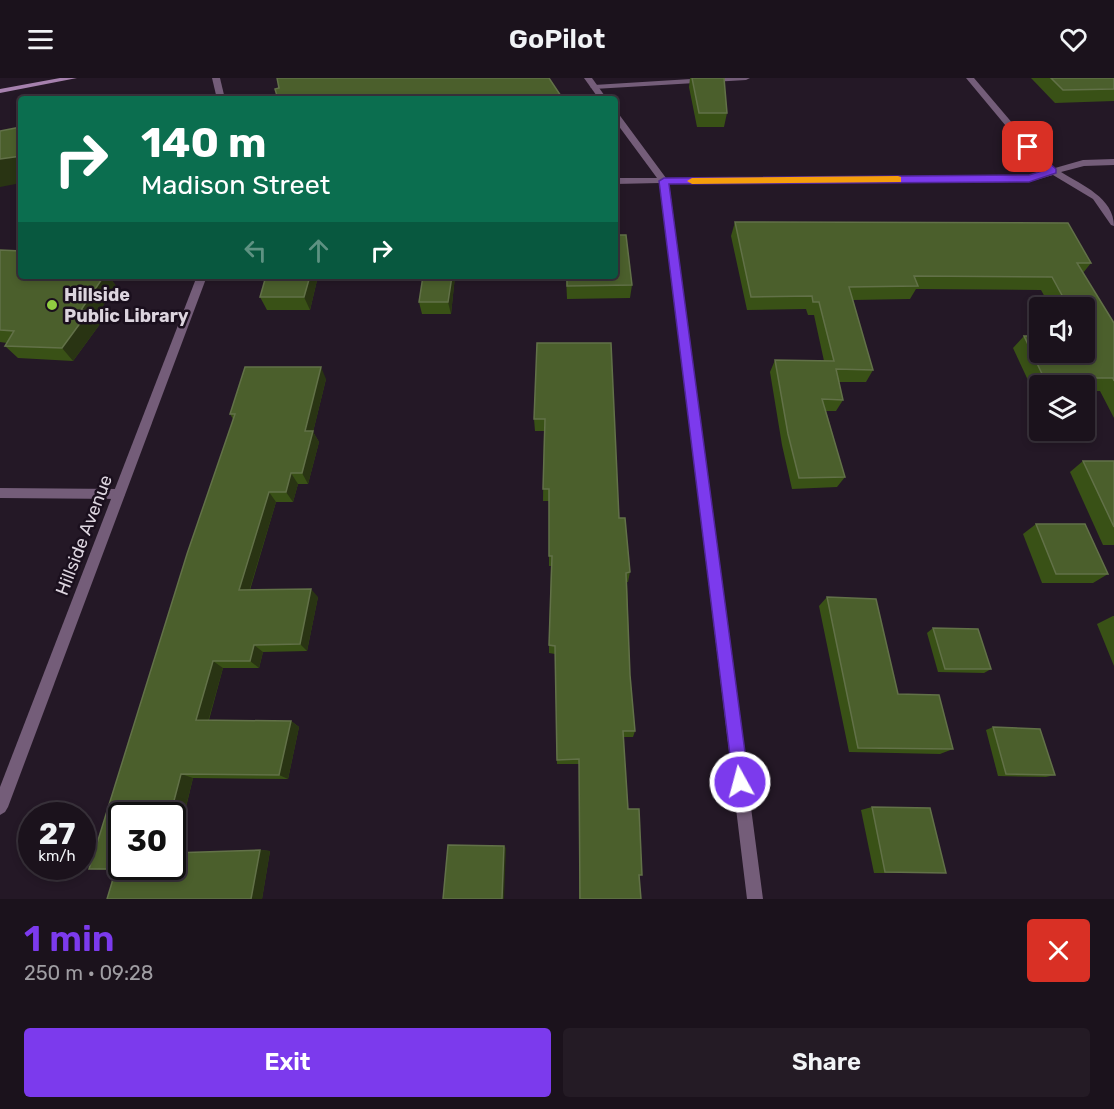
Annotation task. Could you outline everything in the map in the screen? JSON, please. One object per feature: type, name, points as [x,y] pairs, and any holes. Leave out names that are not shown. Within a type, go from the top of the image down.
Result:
[{"type":"main road","points":[[0,91],[73,78]]},
{"type":"street","points":[[216,78],[219,96]]},
{"type":"street","points":[[588,78],[601,96]]},
{"type":"street","points":[[594,87],[746,78]]},
{"type":"street","points":[[970,78],[1028,147],[1053,171],[1096,197],[1114,223]]},
{"type":"street","points":[[618,119],[664,181],[755,899]]},
{"type":"street","points":[[618,181],[1029,178],[1083,163],[1114,162]]},
{"type":"street","name":"Hillside Avenue","points":[[0,807],[201,279]]},
{"type":"street","points":[[0,493],[119,494]]},
{"type":"building","points":[[277,78],[549,78],[561,96],[277,96],[275,89],[279,88]]},
{"type":"building","points":[[692,78],[724,78],[727,113],[699,113]]},
{"type":"building","points":[[1051,78],[1114,78],[1114,89],[1063,90]]},
{"type":"building","points":[[18,128],[18,156],[0,159],[0,131]]},
{"type":"building","points":[[735,222],[1068,223],[1091,263],[1077,263],[1114,323],[1114,381],[1113,378],[1095,378],[1095,375],[1043,375],[1037,363],[1095,363],[1095,297],[1063,297],[1052,277],[914,276],[918,286],[849,287],[873,370],[836,369],[843,400],[822,399],[845,477],[799,478],[788,434],[775,360],[834,361],[819,302],[813,302],[812,296],[751,297]]},
{"type":"building","points":[[618,235],[626,235],[632,285],[567,286],[567,279],[618,279]]},
{"type":"building","name":"Hillside Public Library","points":[[0,250],[18,251],[18,279],[102,279],[81,310],[89,311],[62,348],[5,346],[14,331],[0,330]]},
{"type":"building","points":[[265,279],[309,279],[304,297],[260,297]]},
{"type":"building","points":[[423,279],[452,279],[448,302],[419,302]]},
{"type":"building","points":[[1024,336],[1029,336],[1029,346]]},
{"type":"building","points":[[537,343],[611,343],[619,518],[625,518],[630,572],[626,573],[630,675],[635,731],[623,731],[628,809],[639,809],[641,899],[580,899],[579,759],[557,760],[555,646],[549,645],[552,556],[549,556],[549,489],[543,489],[545,419],[534,419]]},
{"type":"building","points":[[245,367],[321,367],[305,431],[313,431],[302,473],[291,473],[286,492],[269,492],[239,590],[311,589],[300,644],[254,645],[250,661],[213,661],[196,720],[291,721],[279,775],[181,774],[174,802],[110,802],[187,554],[235,414],[230,414]]},
{"type":"building","points":[[1083,461],[1114,461],[1114,527]]},
{"type":"building","points":[[1036,524],[1085,524],[1108,574],[1056,574]]},
{"type":"building","points":[[827,597],[876,599],[898,694],[939,695],[953,749],[858,748]]},
{"type":"building","points":[[933,628],[978,629],[991,669],[945,669]]},
{"type":"building","points":[[993,727],[1040,729],[1055,775],[1006,774]]},
{"type":"building","points":[[872,807],[930,808],[946,873],[885,872]]},
{"type":"building","points":[[108,808],[108,869],[96,869],[96,846]]},
{"type":"building","points":[[448,845],[504,846],[502,899],[443,899]]},
{"type":"building","points":[[260,850],[251,899],[107,899],[113,880],[186,880],[186,853]]},
{"type":"slow traffic","points":[[692,181],[898,179]]},
{"type":"place","name":"Hillside Public Library","points":[[52,305]]},
{"type":"route","points":[[740,782],[664,181],[1029,178],[1053,171],[1028,147]]}]
